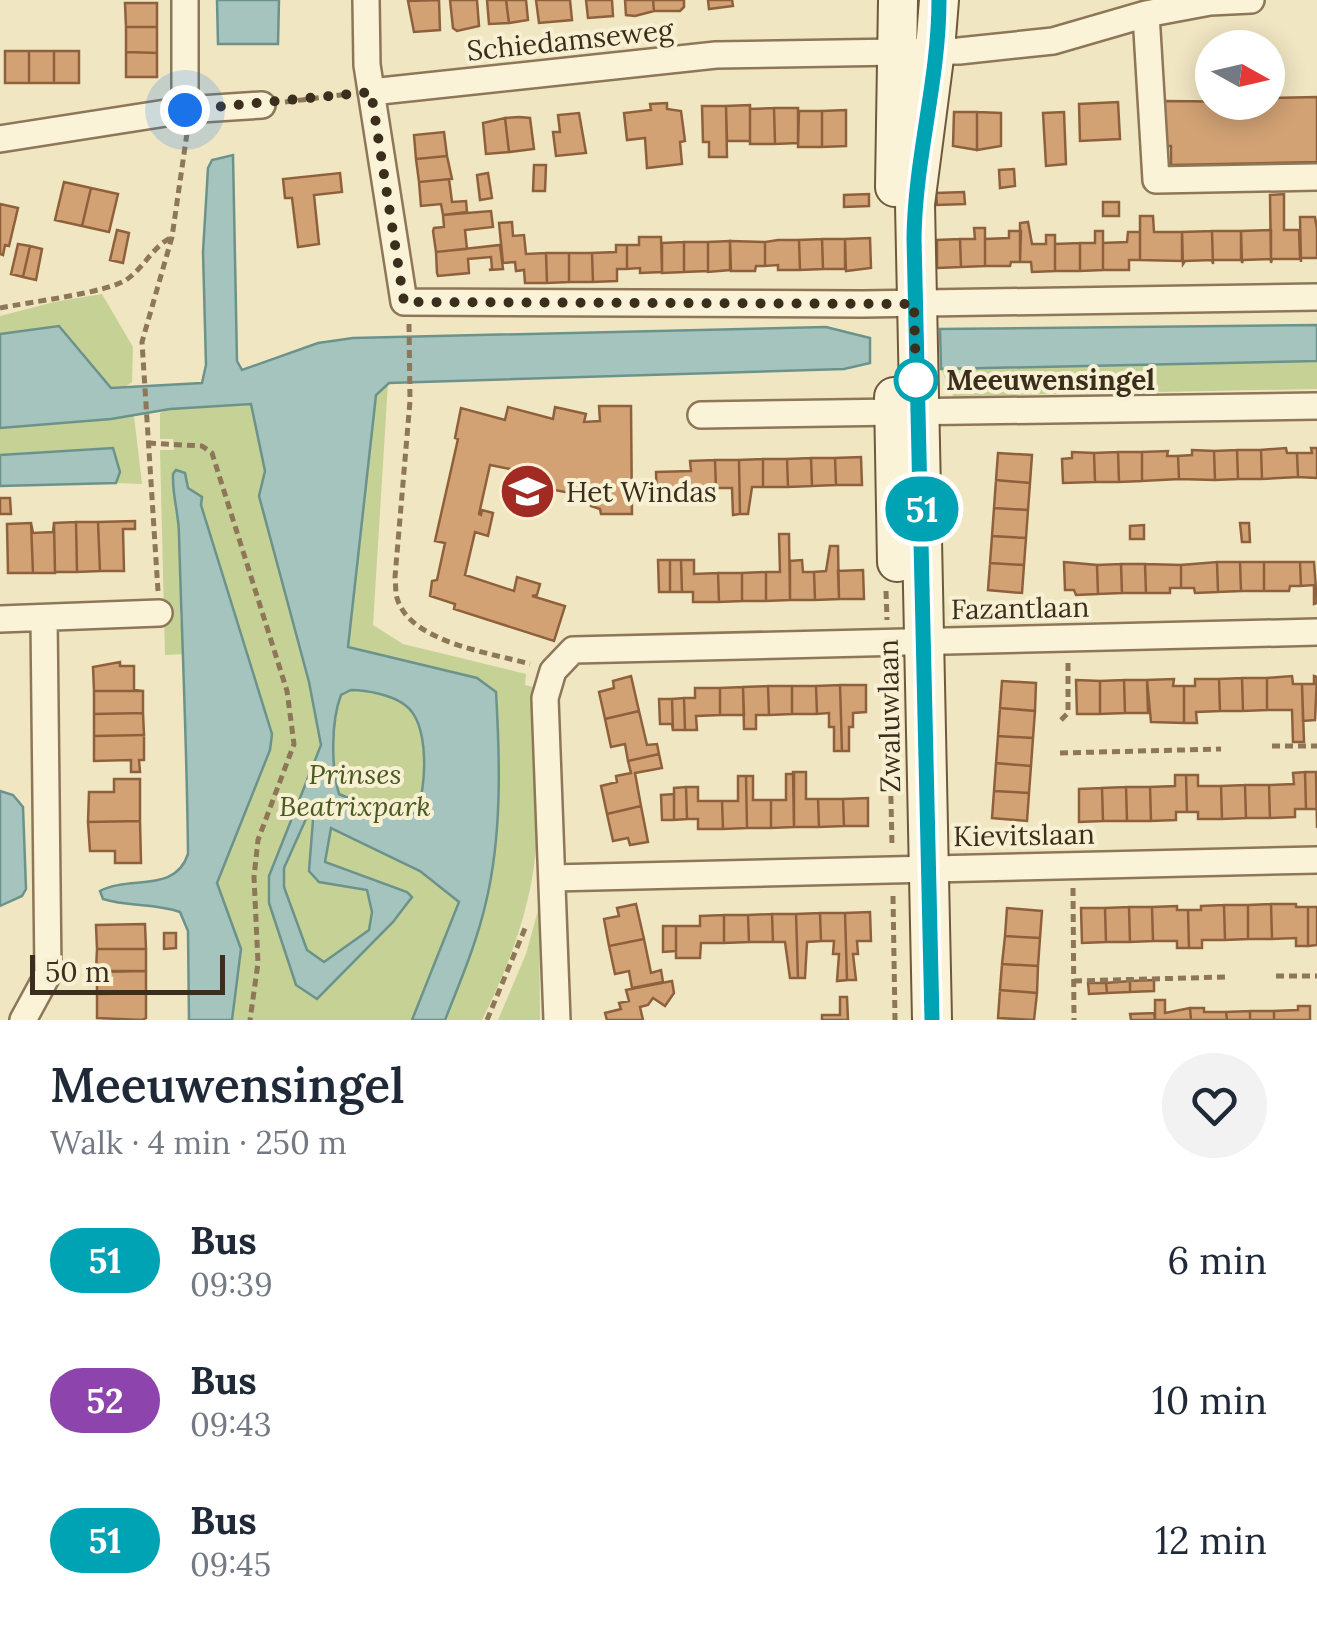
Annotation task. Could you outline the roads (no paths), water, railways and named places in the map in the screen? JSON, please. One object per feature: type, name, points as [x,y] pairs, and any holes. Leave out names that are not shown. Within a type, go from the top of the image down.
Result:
[{"type":"main road","name":"Zwaluwlaan","points":[[898,0],[896,52],[906,414],[903,640],[908,1020]]},
{"type":"main road","name":"Zwaluwlaan","points":[[903,304],[939,0]]},
{"type":"main road","name":"Zwaluwlaan","points":[[908,867],[932,1020]]},
{"type":"street","points":[[185,0],[185,110]]},
{"type":"street","points":[[366,0],[371,92],[404,302],[903,304],[1317,297]]},
{"type":"street","name":"Schiedamseweg","points":[[371,92],[716,55],[896,52],[1053,41],[1146,14],[1210,2],[1251,0]]},
{"type":"street","points":[[1146,14],[1156,180],[1317,177]]},
{"type":"street","points":[[0,138],[185,110],[262,104]]},
{"type":"street","points":[[701,415],[1317,406]]},
{"type":"street","points":[[0,619],[159,612]]},
{"type":"street","points":[[23,1020],[48,974],[44,618]]},
{"type":"street","name":"Fazantlaan","points":[[552,878],[545,698],[553,671],[573,650],[1317,632]]},
{"type":"street","name":"Kievitslaan","points":[[552,878],[1317,860]]},
{"type":"street","points":[[552,878],[557,1020]]},
{"type":"water","points":[[217,0],[279,0],[278,44],[218,44]]},
{"type":"water","points":[[233,155],[237,361],[242,370],[318,343],[353,338],[826,327],[870,338],[870,363],[844,369],[389,383],[376,395],[348,647],[477,678],[496,692],[499,798],[491,877],[478,932],[445,1020],[412,1020],[459,902],[420,871],[331,828],[325,862],[412,897],[393,922],[317,999],[296,985],[269,903],[269,876],[321,745],[309,682],[259,496],[265,471],[251,404],[0,428],[0,334],[59,326],[111,388],[202,383],[206,365],[203,252],[208,168],[212,160]],"holes":[[[351,690],[393,698],[413,714],[424,756],[416,813],[392,817],[339,794],[333,758],[335,718],[341,695]],[[314,807],[309,871],[319,882],[367,890],[372,912],[369,930],[324,962],[307,950],[284,887],[284,868]]]},
{"type":"water","points":[[1317,325],[1317,361],[941,369],[940,329]]},
{"type":"water","points":[[113,448],[120,472],[116,483],[0,486],[0,455]]},
{"type":"water","points":[[176,470],[185,473],[188,488],[202,497],[201,505],[272,734],[270,750],[217,883],[241,949],[232,1020],[189,1020],[188,931],[180,912],[103,899],[100,891],[162,879],[182,866],[188,854],[179,527],[173,482]]},
{"type":"water","points":[[0,791],[13,795],[23,807],[26,889],[22,896],[0,906]]},
{"type":"place","name":"Meeuwensingel","points":[[916,380]]},
{"type":"place","name":"Het Windas","points":[[527,492]]},
{"type":"park label","name":"Prinses Beatrixpark","points":[[355,790]]}]
